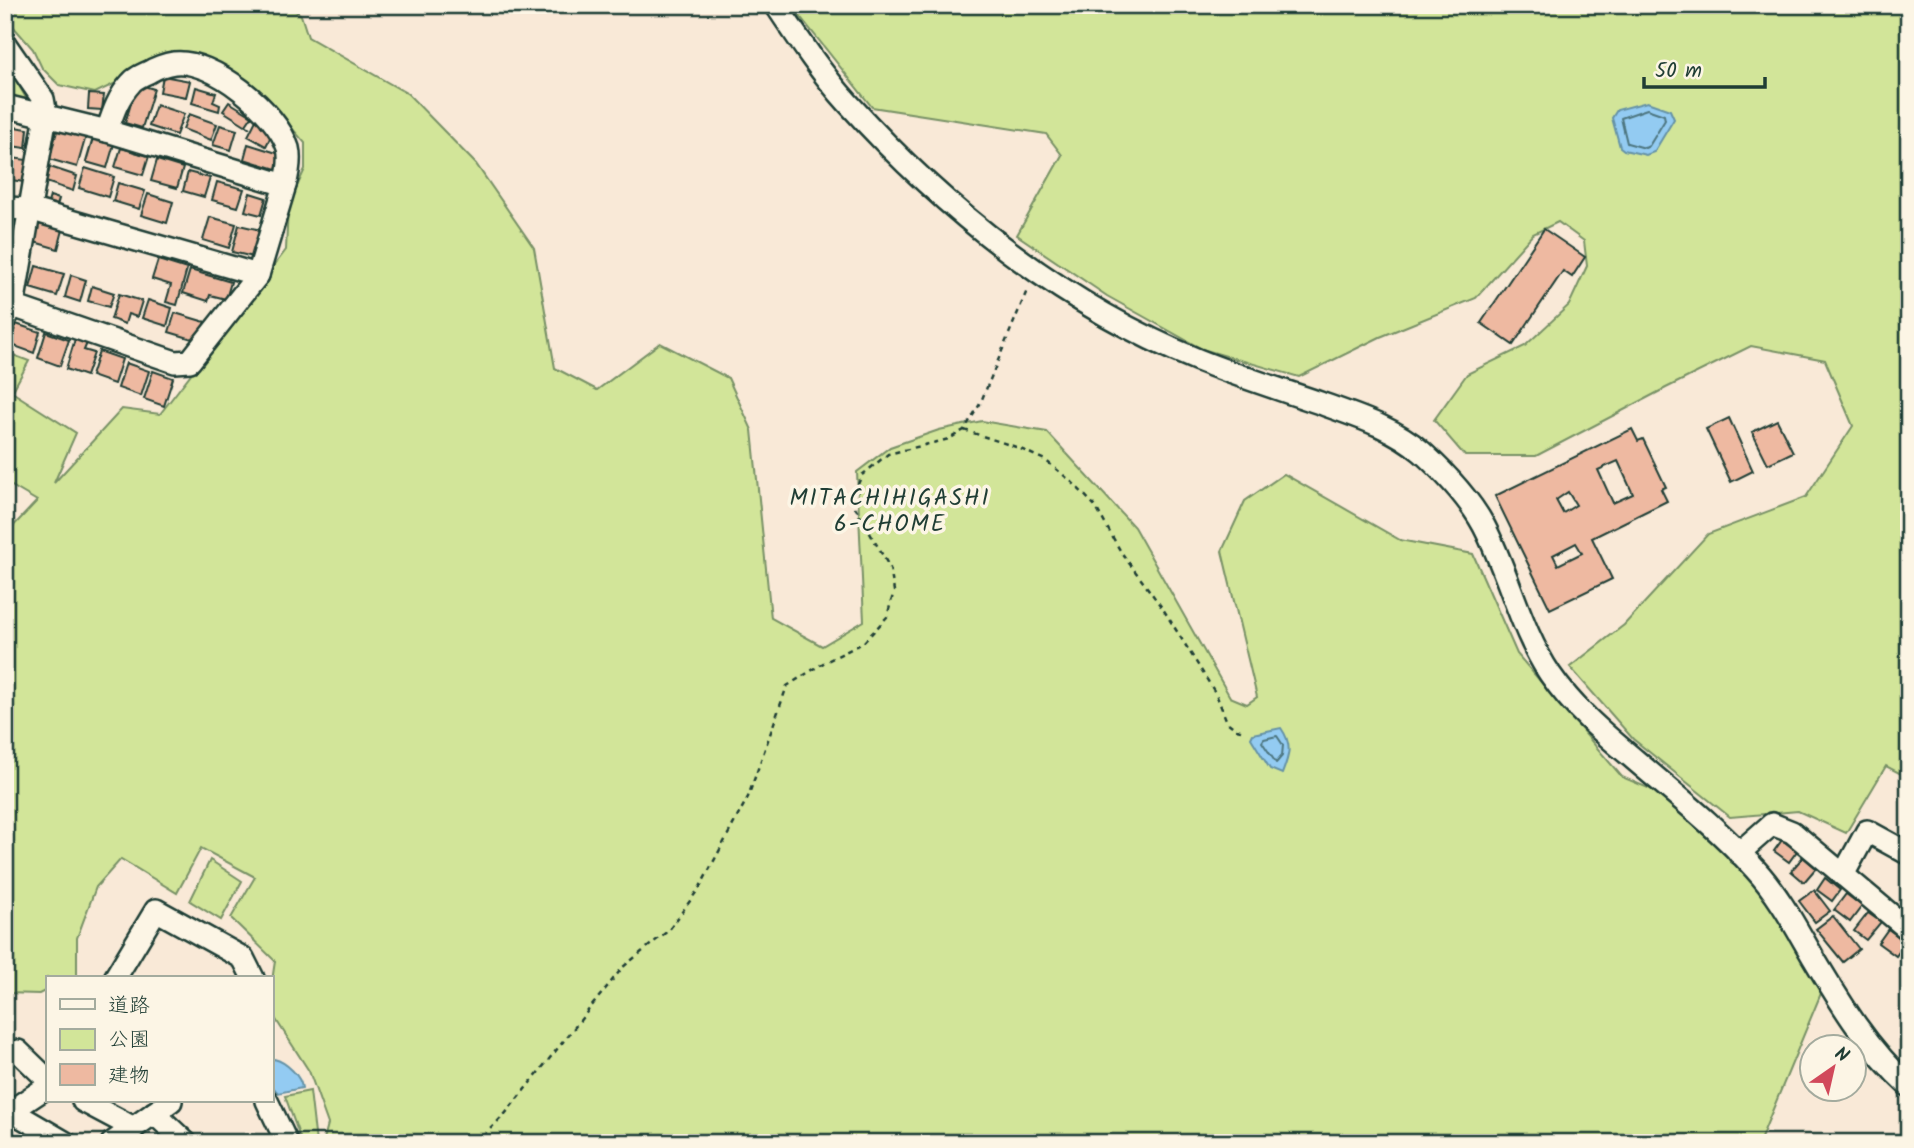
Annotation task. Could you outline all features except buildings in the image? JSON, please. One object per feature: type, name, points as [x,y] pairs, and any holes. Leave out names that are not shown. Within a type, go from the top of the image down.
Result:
[{"type":"street","points":[[776,5],[806,50],[846,101],[900,157],[958,210],[1035,270],[1100,311],[1172,348],[1225,370],[1362,418],[1397,434],[1421,451],[1464,496],[1483,525],[1530,636],[1547,670],[1568,699],[1592,725],[1706,820],[1755,868],[1778,898],[1873,1050],[1909,1086]]},
{"type":"street","points":[[5,44],[43,99],[46,116],[9,312],[175,362],[190,361],[258,275],[285,185],[289,168],[288,148],[271,117],[255,100],[220,76],[195,65],[174,62],[133,81],[118,99],[107,131]]},
{"type":"street","points":[[5,106],[107,131],[285,185]]},
{"type":"street","points":[[5,208],[29,209],[258,275]]},
{"type":"street","points":[[1739,853],[1772,824],[1792,832],[1909,930]]},
{"type":"street","points":[[1843,875],[1867,831],[1909,855]]},
{"type":"street","points":[[117,976],[156,910],[243,958],[252,976]]},
{"type":"street","points":[[18,1051],[46,1078]]},
{"type":"street","points":[[46,1088],[8,1113],[66,1143]]},
{"type":"street","points":[[85,1102],[134,1128]]},
{"type":"street","points":[[267,1102],[287,1143]]},
{"type":"street","points":[[112,1143],[165,1104],[186,1143]]},
{"type":"path","points":[[476,1143],[505,1114],[623,967],[670,930],[700,887],[748,797],[787,686],[825,662],[863,643],[887,617],[894,591],[890,568],[851,500],[862,475],[888,454],[948,439],[964,430],[980,404],[1035,270]]},
{"type":"path","points":[[964,430],[1016,447],[1045,460],[1095,506],[1121,552],[1163,609],[1216,694],[1227,722],[1236,729],[1245,731]]},
{"type":"green space","points":[[5,5],[288,5],[301,15],[308,37],[408,94],[476,164],[534,248],[555,368],[597,390],[660,343],[728,378],[752,430],[771,618],[822,646],[864,621],[857,472],[890,447],[939,430],[982,421],[1047,432],[1134,527],[1230,697],[1247,704],[1257,697],[1222,551],[1245,501],[1284,474],[1400,540],[1473,554],[1517,654],[1622,777],[1665,795],[1771,896],[1824,986],[1805,1032],[1798,1032],[1798,1049],[1759,1143],[323,1143],[328,1124],[309,1071],[273,1015],[275,961],[231,918],[255,877],[201,848],[177,893],[121,859],[96,887],[77,938],[77,975],[46,976],[46,990],[39,994],[5,993],[5,535],[37,501],[5,482],[5,352],[29,361],[12,392],[76,433],[54,483],[122,409],[160,414],[286,250],[288,206],[305,169],[305,143],[272,105],[229,68],[179,53],[95,93],[59,85],[42,68],[33,49],[5,17]]},
{"type":"green space","points":[[791,5],[1909,5],[1909,778],[1886,766],[1846,833],[1798,811],[1730,817],[1633,739],[1570,667],[1624,625],[1708,534],[1806,497],[1853,426],[1825,360],[1751,346],[1536,456],[1465,456],[1434,420],[1467,374],[1525,346],[1569,305],[1587,266],[1584,241],[1558,222],[1533,234],[1476,298],[1380,337],[1299,377],[1202,349],[1107,296],[1017,235],[1062,155],[1046,134],[872,107]]},
{"type":"green space","points":[[5,61],[30,105],[5,100]]},
{"type":"green space","points":[[210,860],[242,881],[221,920],[190,901]]},
{"type":"green space","points":[[310,1091],[316,1143],[302,1143],[285,1096]]},
{"type":"water","points":[[1647,102],[1670,110],[1674,119],[1654,152],[1646,155],[1624,150],[1620,147],[1612,118],[1617,110]]},
{"type":"water","points":[[1281,728],[1289,751],[1282,774],[1270,769],[1251,738],[1253,734]]},
{"type":"water","points":[[273,1060],[284,1063],[292,1070],[302,1088],[278,1093],[273,1087]]},
{"type":"district","name":"MITACHIHIGASHI 6-CHOME","points":[[890,512]]}]
